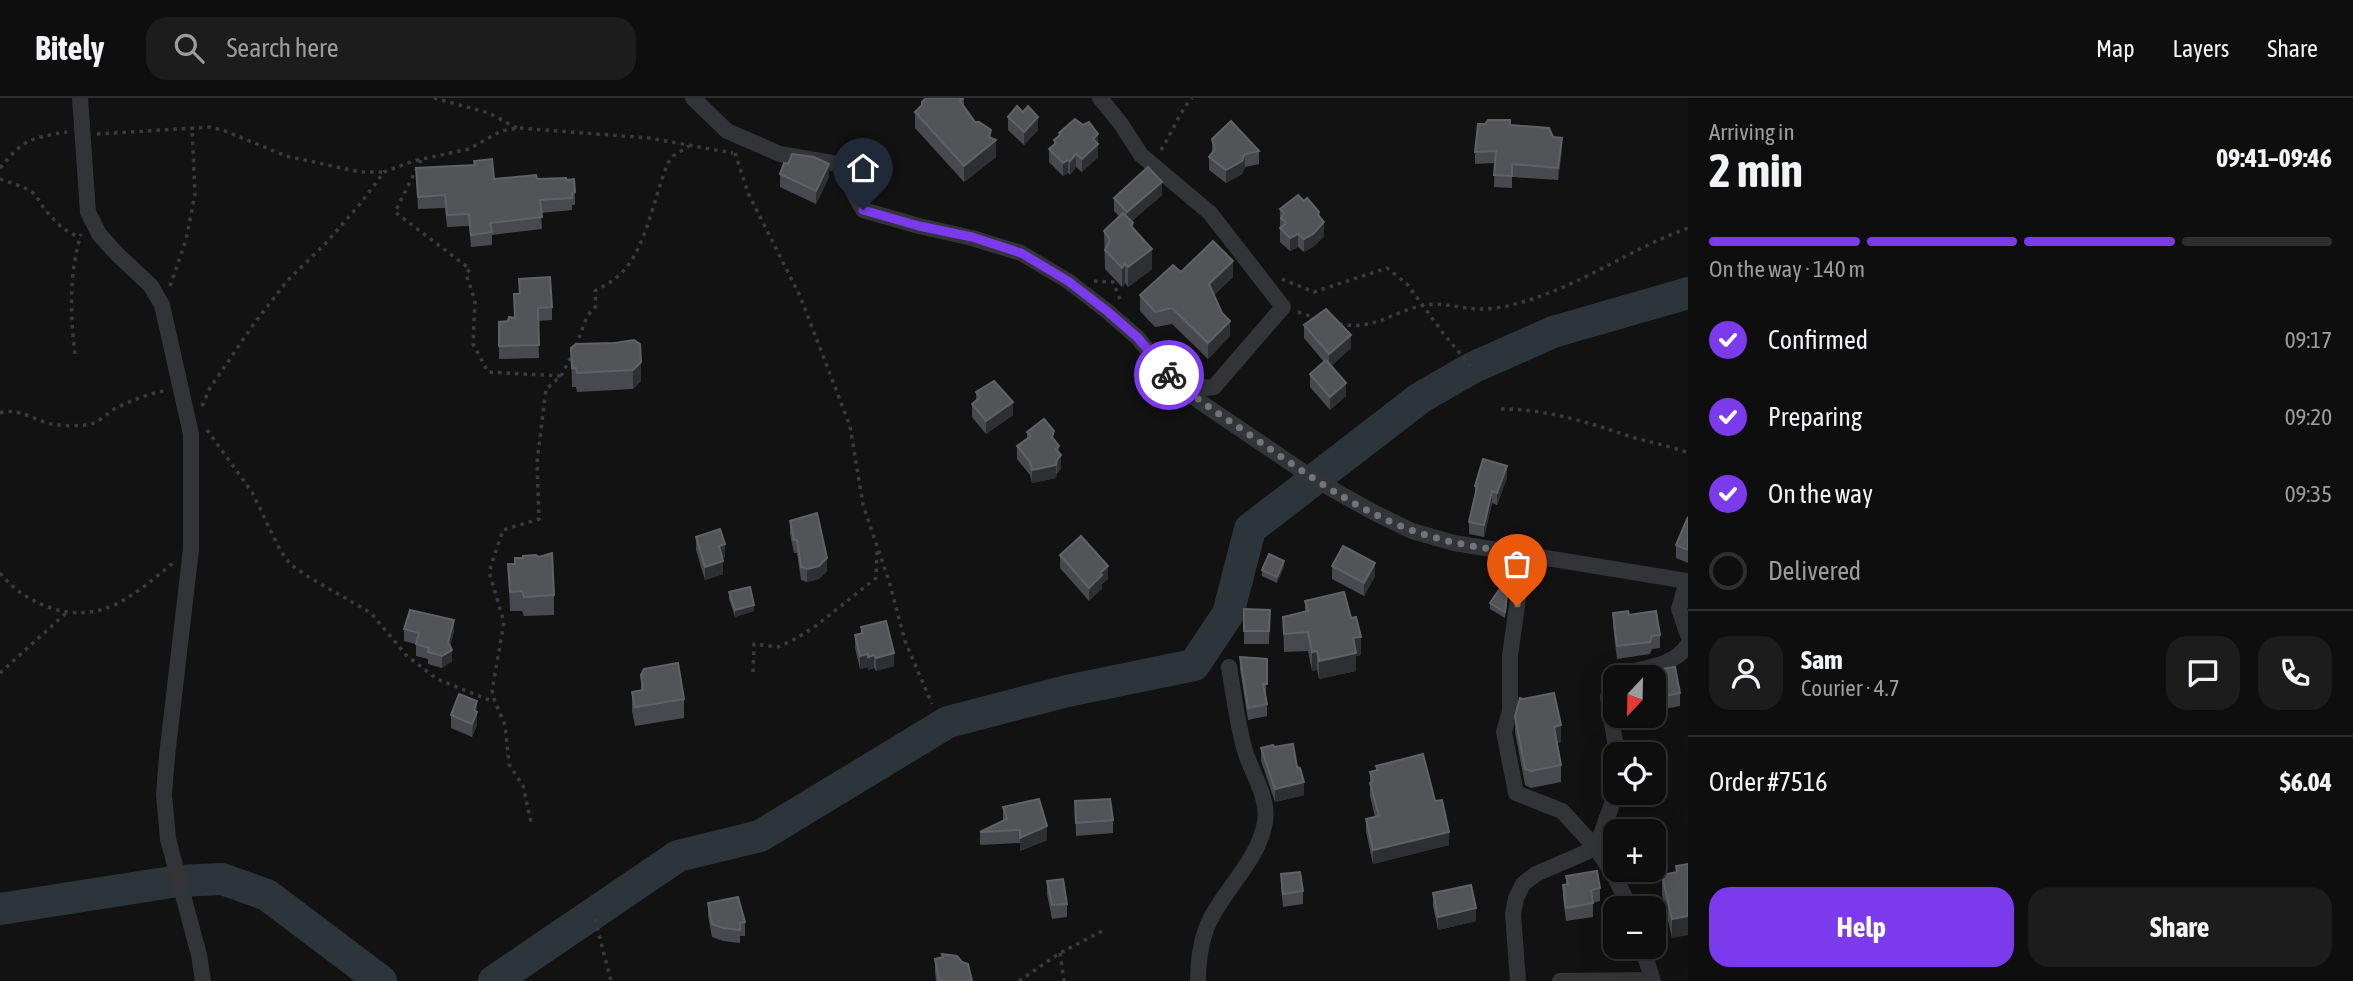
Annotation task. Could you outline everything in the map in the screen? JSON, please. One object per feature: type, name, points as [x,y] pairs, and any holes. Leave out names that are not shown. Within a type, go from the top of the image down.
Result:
[{"type":"street","points":[[80,98],[88,212],[99,234],[150,286],[162,305],[191,434],[191,549],[164,796],[168,839],[199,955],[203,981]]},
{"type":"street","points":[[693,98],[727,131],[780,154],[838,164],[863,210],[972,237],[1021,253],[1068,281],[1138,338],[1165,372],[1193,397],[1314,479],[1412,531],[1524,555],[1687,581],[1679,609],[1688,635]]},
{"type":"street","points":[[714,118],[715,98]]},
{"type":"street","points":[[1100,98],[1141,155],[1210,213],[1283,307],[1214,387],[1206,388],[1165,372]]},
{"type":"street","points":[[1524,555],[1510,656],[1510,711],[1504,732],[1516,793],[1562,811],[1596,848],[1624,896]]},
{"type":"street","points":[[1660,665],[1682,654],[1688,645]]},
{"type":"street","points":[[1198,981],[1199,955],[1206,928],[1220,902],[1244,869],[1260,839],[1265,821],[1265,806],[1245,751],[1229,667]]},
{"type":"street","points":[[1518,981],[1513,914],[1516,898],[1523,884],[1536,874],[1596,848],[1612,805]]},
{"type":"street","points":[[1560,981],[1653,981],[1646,959]]},
{"type":"path","points":[[434,98],[489,113],[519,128]]},
{"type":"path","points":[[1153,163],[1171,135],[1179,114],[1192,98]]},
{"type":"path","points":[[162,305],[186,240],[195,194],[192,127]]},
{"type":"path","points":[[0,168],[16,149],[29,139],[82,132],[192,127],[211,127],[286,156],[360,172],[384,172],[413,160],[469,149],[501,131],[519,128],[613,134],[735,153]]},
{"type":"path","points":[[727,131],[754,204],[800,296],[850,426],[857,455],[863,505],[905,641],[932,704]]},
{"type":"path","points":[[531,822],[523,786],[509,764],[505,724],[492,691],[504,622],[489,572],[503,530],[539,519],[537,462],[546,390],[561,376],[582,334],[587,316],[596,306],[595,291],[614,280],[635,252],[668,163],[680,151],[691,146]]},
{"type":"path","points":[[421,160],[395,212],[470,269],[466,274],[475,301],[473,344],[488,372],[561,376]]},
{"type":"path","points":[[202,407],[210,388],[287,281],[326,243],[384,172]]},
{"type":"path","points":[[0,179],[35,194],[45,210],[62,228],[80,238]]},
{"type":"path","points":[[75,354],[70,311],[71,291],[80,238],[88,212]]},
{"type":"path","points":[[1336,323],[1350,326],[1374,324],[1423,305],[1439,303],[1478,309],[1537,299],[1582,279],[1655,240],[1688,228]]},
{"type":"path","points":[[1271,275],[1314,292],[1387,268],[1407,284],[1472,368]]},
{"type":"path","points":[[1283,307],[1323,321]]},
{"type":"path","points":[[0,413],[24,414],[52,424],[90,425],[115,408],[146,395],[180,388]]},
{"type":"path","points":[[1501,409],[1531,409],[1563,415],[1688,453]]},
{"type":"path","points":[[205,426],[252,492],[280,550],[290,564],[371,614],[406,655],[437,679],[495,702]]},
{"type":"path","points":[[0,573],[23,596],[66,613],[86,614],[114,605],[142,588],[191,549]]},
{"type":"path","points":[[752,672],[754,644],[778,647],[797,638],[876,578],[877,549]]},
{"type":"path","points":[[0,673],[66,613]]},
{"type":"path","points":[[595,919],[611,981]]},
{"type":"path","points":[[1019,981],[1060,953],[1106,929]]},
{"type":"path","points":[[1060,953],[1064,981]]},
{"type":"building","points":[[926,98],[963,98],[960,101],[975,122],[991,130],[989,137],[996,140],[964,166],[915,112]]},
{"type":"building","points":[[1017,106],[1023,112],[1028,106],[1038,117],[1024,132],[1008,117]]},
{"type":"building","points":[[1075,119],[1083,125],[1089,122],[1098,134],[1093,139],[1098,144],[1082,159],[1076,154],[1070,161],[1063,163],[1049,149],[1056,143],[1054,140],[1059,133]]},
{"type":"building","points":[[1488,120],[1510,120],[1510,125],[1549,128],[1553,137],[1562,138],[1558,168],[1512,164],[1512,176],[1494,175],[1496,151],[1475,152],[1478,124],[1485,124]]},
{"type":"building","points":[[1231,121],[1259,151],[1245,154],[1242,161],[1226,170],[1209,157],[1215,149],[1212,139]]},
{"type":"building","points":[[792,154],[814,157],[829,164],[816,191],[780,174],[784,163],[788,164]]},
{"type":"building","points":[[492,159],[494,179],[536,175],[537,179],[574,179],[575,192],[572,193],[572,198],[540,200],[542,217],[490,223],[492,232],[471,235],[469,214],[447,215],[445,195],[418,197],[416,168],[475,165],[474,161]]},
{"type":"building","points":[[1148,167],[1162,182],[1127,212],[1114,198]]},
{"type":"building","points":[[1298,195],[1304,201],[1307,198],[1324,222],[1304,239],[1298,234],[1290,238],[1280,228],[1286,223],[1281,218],[1284,213],[1280,209]]},
{"type":"building","points":[[1123,213],[1152,249],[1128,267],[1125,264],[1122,268],[1105,250],[1110,240],[1104,231]]},
{"type":"building","points":[[1213,241],[1233,261],[1209,284],[1222,313],[1230,321],[1208,343],[1172,308],[1155,312],[1140,295],[1173,265],[1181,272]]},
{"type":"building","points":[[550,277],[552,307],[538,308],[539,345],[499,346],[499,322],[508,321],[509,317],[515,318],[514,294],[520,294],[519,279]]},
{"type":"building","points":[[1326,309],[1351,335],[1329,354],[1304,325]]},
{"type":"building","points":[[634,340],[640,344],[641,362],[633,370],[577,373],[576,368],[572,368],[571,348],[576,344]]},
{"type":"building","points":[[1326,360],[1346,383],[1330,397],[1310,374]]},
{"type":"building","points":[[994,381],[1013,402],[986,421],[972,404],[980,397],[976,392]]},
{"type":"building","points":[[1044,419],[1054,431],[1052,437],[1059,446],[1056,449],[1061,455],[1056,465],[1032,470],[1030,462],[1017,446],[1031,436],[1027,432]]},
{"type":"building","points":[[1483,459],[1507,466],[1497,493],[1492,491],[1484,525],[1469,522]]},
{"type":"building","points":[[817,513],[827,558],[819,566],[807,569],[801,567],[797,540],[794,540],[790,521]]},
{"type":"building","points":[[1688,517],[1688,550],[1676,545]]},
{"type":"building","points":[[720,529],[725,544],[719,546],[723,561],[705,567],[696,537]]},
{"type":"building","points":[[1081,536],[1108,566],[1089,588],[1060,555]]},
{"type":"building","points":[[1343,546],[1375,563],[1364,583],[1332,566]]},
{"type":"building","points":[[552,553],[554,595],[524,597],[522,591],[510,592],[508,564],[515,564],[515,558],[523,556],[539,557]]},
{"type":"building","points":[[1269,554],[1284,561],[1277,577],[1262,570]]},
{"type":"building","points":[[750,587],[754,605],[735,610],[729,592]]},
{"type":"building","points":[[1499,590],[1507,595],[1505,612],[1490,603]]},
{"type":"building","points":[[1344,592],[1351,618],[1356,617],[1361,637],[1353,638],[1356,653],[1319,661],[1317,651],[1312,652],[1308,632],[1284,634],[1283,617],[1308,611],[1305,601]]},
{"type":"building","points":[[1244,609],[1270,610],[1269,631],[1244,631]]},
{"type":"building","points":[[410,610],[454,620],[448,642],[452,650],[442,656],[428,652],[429,648],[416,644],[419,633],[404,629]]},
{"type":"building","points":[[1628,611],[1629,615],[1656,611],[1660,635],[1652,636],[1650,642],[1617,646],[1613,613]]},
{"type":"building","points":[[886,621],[894,653],[876,658],[874,655],[868,657],[868,654],[860,656],[855,635],[863,633],[861,627]]},
{"type":"building","points":[[1240,657],[1267,659],[1267,684],[1263,684],[1267,704],[1248,708]]},
{"type":"building","points":[[678,663],[684,699],[635,707],[632,692],[643,690],[641,675],[644,669]]},
{"type":"building","points":[[1675,667],[1680,693],[1666,696],[1666,668]]},
{"type":"building","points":[[1554,693],[1561,725],[1554,727],[1561,765],[1531,771],[1525,769],[1515,716],[1520,698]]},
{"type":"building","points":[[459,694],[477,701],[474,710],[477,712],[472,724],[451,715]]},
{"type":"building","points":[[1293,744],[1297,767],[1300,768],[1304,782],[1275,789],[1261,748]]},
{"type":"building","points":[[1423,754],[1435,801],[1442,800],[1449,832],[1373,850],[1366,819],[1379,816],[1370,783],[1373,781],[1370,772],[1378,770],[1376,766]]},
{"type":"building","points":[[1039,799],[1047,826],[1020,838],[1020,830],[980,832],[1007,819],[1003,807]]},
{"type":"building","points":[[1110,799],[1113,820],[1076,823],[1075,801]]},
{"type":"building","points":[[1688,864],[1688,916],[1672,919],[1664,882],[1666,882],[1666,874],[1677,872],[1676,866]]},
{"type":"building","points":[[1597,871],[1600,888],[1591,890],[1593,903],[1566,908],[1563,885],[1568,884],[1566,876]]},
{"type":"building","points":[[1300,872],[1303,891],[1283,894],[1281,874]]},
{"type":"building","points":[[1063,879],[1067,904],[1052,905],[1047,881]]},
{"type":"building","points":[[1471,885],[1476,908],[1438,917],[1433,893]]},
{"type":"building","points":[[738,897],[745,922],[740,923],[740,930],[712,924],[708,903]]},
{"type":"building","points":[[942,954],[957,956],[968,964],[972,981],[939,981],[935,959],[943,957]]},
{"type":"waterway","points":[[494,981],[678,856],[760,836],[948,722],[1067,691],[1194,665],[1228,614],[1250,529],[1420,398],[1472,368],[1553,332],[1688,293]]},
{"type":"waterway","points":[[0,909],[178,881],[222,879],[267,895],[381,981]]},
{"type":"way so far","points":[[1169,375],[1193,397],[1314,479],[1373,512],[1412,531],[1454,543],[1524,555],[1517,606]]},
{"type":"route","points":[[863,210],[972,237],[1021,253],[1068,281],[1107,311],[1138,338],[1169,375]]}]
